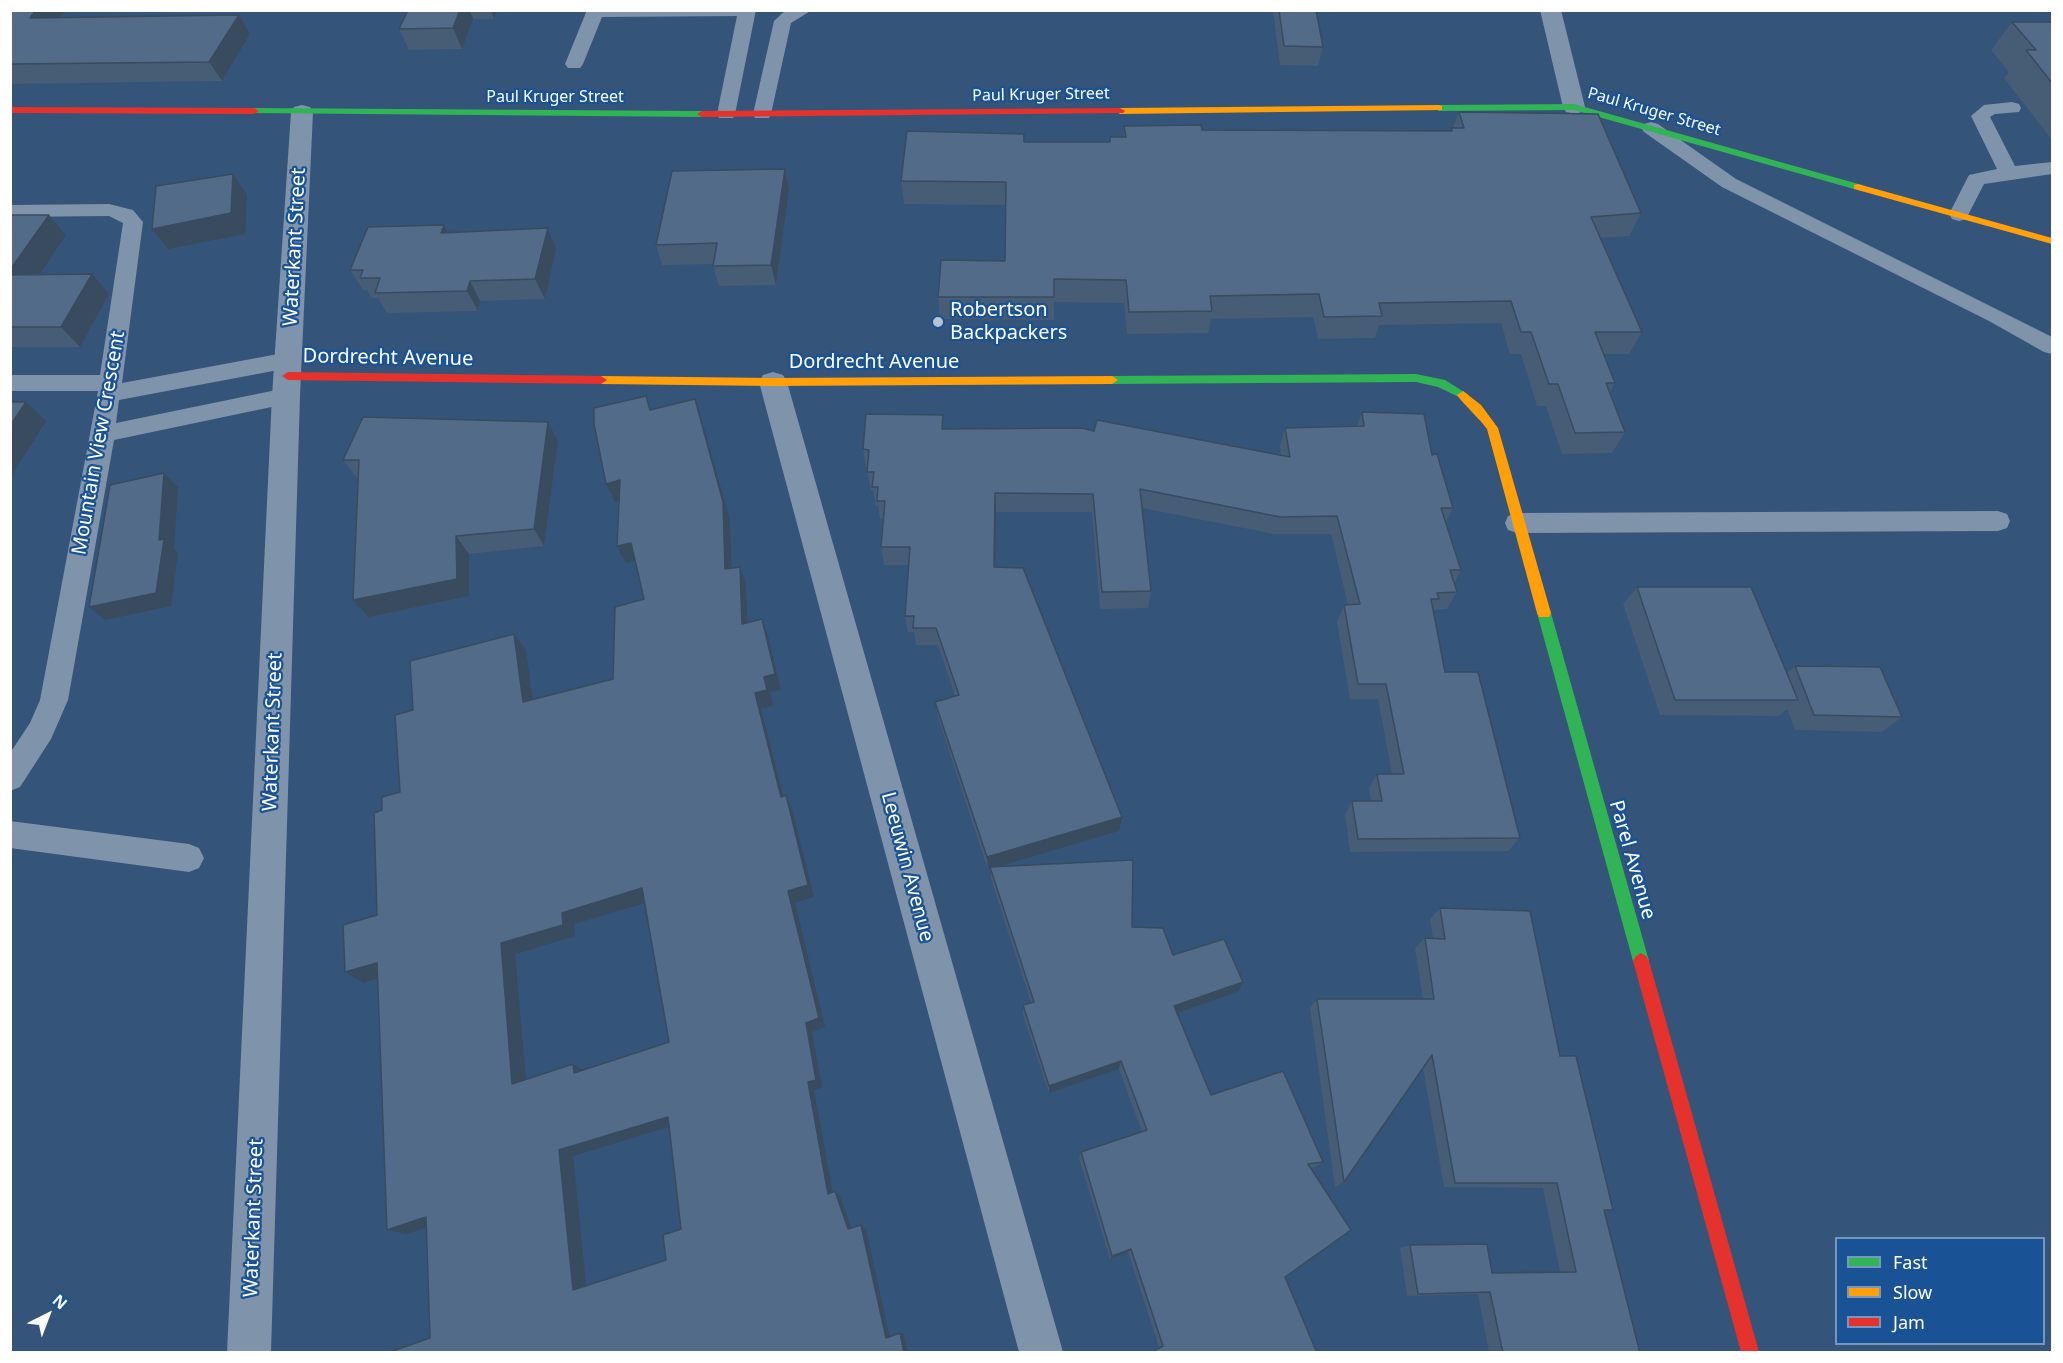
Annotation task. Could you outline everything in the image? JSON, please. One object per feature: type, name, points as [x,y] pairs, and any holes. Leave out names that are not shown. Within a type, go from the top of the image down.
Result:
[{"type":"street","points":[[1550,10],[1574,107]]},
{"type":"street","name":"Paul Kruger Street","points":[[10,110],[762,114],[1574,107],[2052,241]]},
{"type":"street","name":"Waterkant Street","points":[[249,1353],[288,377],[302,112]]},
{"type":"street","name":"Dordrecht Avenue","points":[[288,377],[773,382],[1416,378],[1437,380],[1457,390]]},
{"type":"street","name":"Leeuwin Avenue","points":[[773,382],[1041,1353]]},
{"type":"street","name":"Parel Avenue","points":[[1457,390],[1480,409],[1492,428],[1750,1353]]},
{"type":"lane","points":[[762,114],[783,21],[790,15],[804,10]]},
{"type":"lane","points":[[574,64],[595,12],[747,11],[726,114]]},
{"type":"lane","points":[[2008,174],[1980,116],[1984,111],[1993,108],[2012,108]]},
{"type":"lane","points":[[1651,128],[1729,183],[1997,316],[2052,346]]},
{"type":"lane","points":[[1959,214],[1976,179],[2052,168]]},
{"type":"lane","name":"Mountain View Crescent","points":[[10,211],[109,210],[130,217],[132,228],[103,434],[54,700],[41,730],[10,778]]},
{"type":"lane","points":[[10,383],[110,388],[288,377]]},
{"type":"lane","points":[[103,434],[288,377]]},
{"type":"lane","points":[[1517,523],[1998,521]]},
{"type":"lane","points":[[10,834],[189,858]]},
{"type":"building","points":[[10,10],[36,10],[30,18],[239,15],[209,62],[10,64]]},
{"type":"building","points":[[408,10],[460,10],[453,28],[399,29]]},
{"type":"building","points":[[1279,10],[1316,10],[1323,47],[1284,46]]},
{"type":"building","points":[[2012,22],[2052,22],[2052,83],[2026,50],[2036,50]]},
{"type":"building","points":[[1459,112],[1598,114],[1641,213],[1591,217],[1642,332],[1595,332],[1615,383],[1606,383],[1625,432],[1575,433],[1558,384],[1549,384],[1531,332],[1521,332],[1511,301],[1379,303],[1382,316],[1324,317],[1319,294],[1210,296],[1212,311],[1129,312],[1126,280],[1054,279],[1054,297],[938,297],[941,260],[1005,261],[1006,182],[901,181],[907,131],[1024,134],[1024,142],[1110,142],[1110,137],[1126,137],[1124,126],[1201,125],[1202,130],[1452,131],[1451,128],[1464,128]]},
{"type":"building","points":[[785,169],[771,265],[713,266],[717,243],[656,245],[672,171]]},
{"type":"building","points":[[233,174],[231,213],[152,229],[156,186]]},
{"type":"building","points":[[10,215],[49,215],[10,270]]},
{"type":"building","points":[[444,225],[441,233],[548,228],[535,279],[470,281],[467,291],[375,293],[380,278],[360,278],[363,270],[350,270],[368,227]]},
{"type":"building","points":[[92,274],[61,327],[10,327],[10,275]]},
{"type":"building","points":[[646,396],[650,410],[695,399],[723,502],[725,569],[740,567],[742,624],[762,619],[775,674],[764,677],[767,690],[755,693],[781,797],[786,795],[808,885],[788,891],[819,1018],[806,1023],[816,1080],[808,1082],[828,1194],[835,1191],[848,1229],[861,1225],[886,1338],[900,1333],[904,1353],[387,1353],[430,1338],[426,1217],[387,1230],[377,963],[345,972],[343,925],[377,915],[374,813],[382,810],[382,797],[400,792],[395,715],[413,710],[410,661],[514,634],[523,702],[613,679],[615,607],[644,599],[631,543],[617,546],[620,480],[606,484],[594,424],[594,408]],"holes":[[[642,888],[669,1042],[574,1073],[573,1064],[512,1084],[501,943],[563,925],[562,913]],[[668,1117],[681,1229],[663,1235],[666,1260],[573,1290],[559,1150]]]},
{"type":"building","points":[[10,402],[26,402],[10,426]]},
{"type":"building","points":[[1362,412],[1424,414],[1432,455],[1437,454],[1453,508],[1441,508],[1461,570],[1450,570],[1457,592],[1437,593],[1439,599],[1431,599],[1445,672],[1478,672],[1520,838],[1358,839],[1352,801],[1382,801],[1377,774],[1404,774],[1386,684],[1358,684],[1344,605],[1360,604],[1337,516],[1280,517],[1140,489],[1151,591],[1102,592],[1093,494],[995,493],[994,567],[1023,568],[1122,817],[987,857],[935,702],[959,695],[936,628],[913,628],[914,616],[905,616],[910,547],[881,547],[885,501],[877,501],[878,487],[872,487],[874,472],[867,472],[869,450],[863,449],[866,414],[943,415],[942,429],[1082,428],[1094,431],[1097,420],[1290,457],[1285,428],[1364,426]]},
{"type":"building","points":[[363,417],[548,422],[534,529],[456,536],[457,579],[353,600],[359,460],[343,460]]},
{"type":"building","points":[[164,473],[159,540],[164,539],[156,593],[89,607],[110,485]]},
{"type":"building","points":[[1637,587],[1751,587],[1798,700],[1675,700]]},
{"type":"building","points":[[1795,666],[1880,667],[1902,717],[1814,715]]},
{"type":"building","points":[[1133,860],[1132,927],[1163,928],[1173,955],[1224,939],[1243,982],[1174,1006],[1211,1095],[1283,1071],[1323,1162],[1308,1164],[1351,1230],[1285,1277],[1317,1353],[1149,1353],[1163,1346],[1131,1249],[1112,1256],[1081,1152],[1147,1130],[1121,1061],[1049,1086],[1023,1005],[1034,1002],[990,867]]},
{"type":"building","points":[[1440,908],[1530,911],[1560,1056],[1576,1056],[1613,1210],[1604,1210],[1640,1353],[1503,1353],[1490,1292],[1418,1294],[1410,1245],[1487,1244],[1492,1273],[1576,1272],[1557,1183],[1455,1183],[1432,1055],[1344,1182],[1317,999],[1434,999],[1425,938],[1445,939]]},
{"type":"traffic: fast","points":[[1439,108],[1574,107],[1858,187]]},
{"type":"traffic: fast","points":[[254,111],[702,114]]},
{"type":"traffic: fast","points":[[1112,380],[1416,378],[1441,383],[1463,395]]},
{"type":"traffic: fast","points":[[1544,613],[1641,961]]},
{"type":"traffic: slow","points":[[1120,111],[1439,108]]},
{"type":"traffic: slow","points":[[1858,187],[2052,241]]},
{"type":"traffic: slow","points":[[601,380],[773,382],[1112,380]]},
{"type":"traffic: slow","points":[[1463,395],[1477,408],[1492,428],[1544,613]]},
{"type":"traffic: jam","points":[[10,110],[254,111]]},
{"type":"traffic: jam","points":[[702,114],[1120,111]]},
{"type":"traffic: jam","points":[[288,376],[601,380]]},
{"type":"traffic: jam","points":[[1641,961],[1750,1352]]},
{"type":"place","name":"Robertson Backpackers","points":[[938,322]]}]
